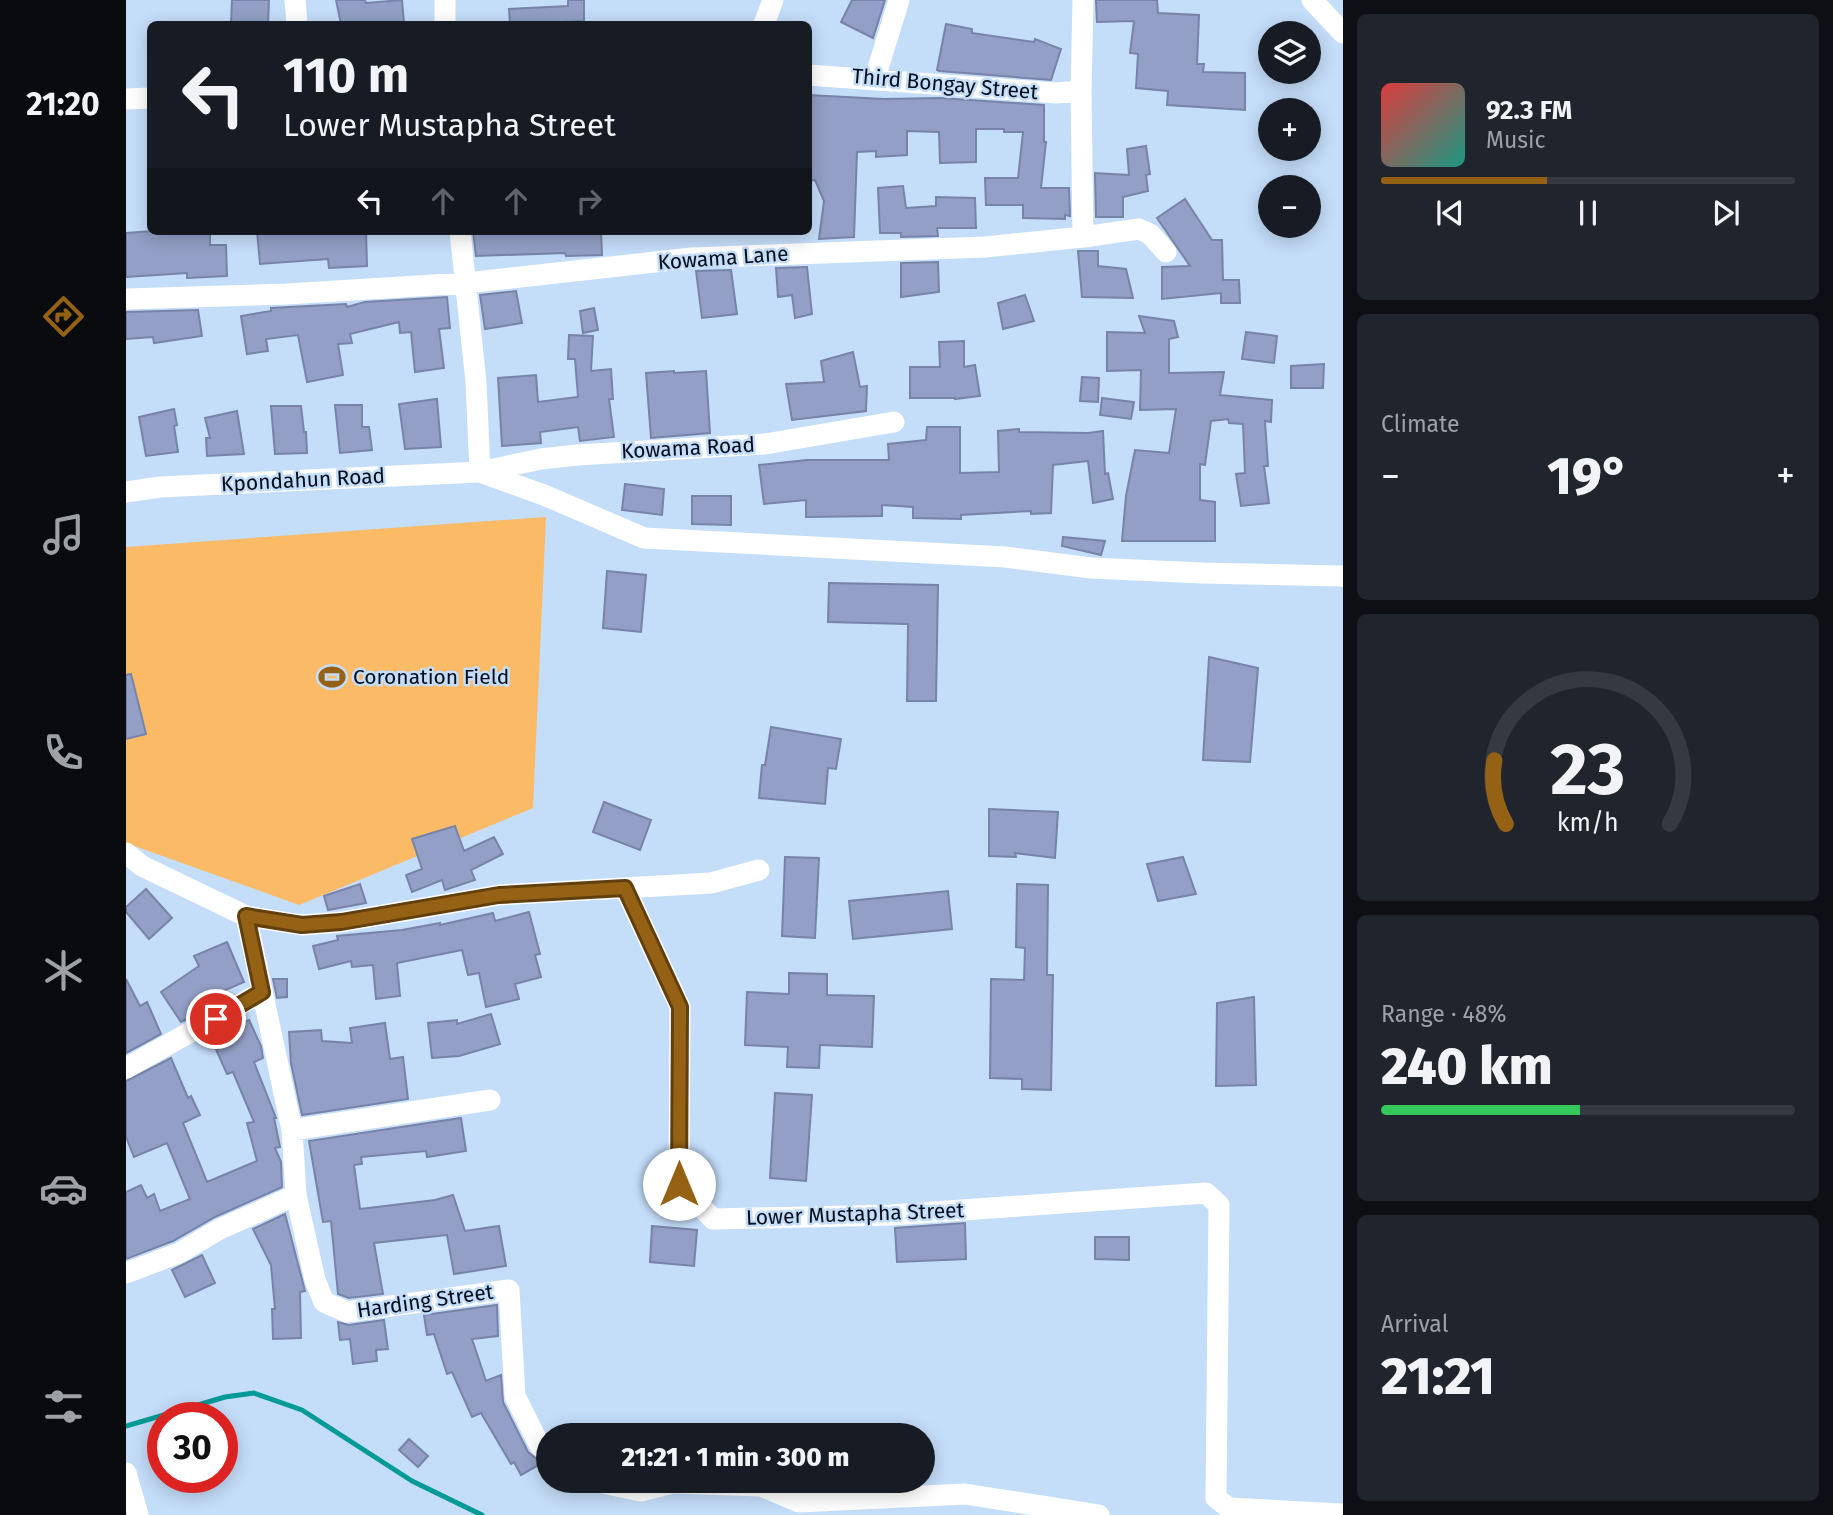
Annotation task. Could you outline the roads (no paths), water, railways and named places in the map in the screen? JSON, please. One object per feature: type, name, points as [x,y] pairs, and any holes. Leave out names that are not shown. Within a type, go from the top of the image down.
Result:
[{"type":"street","points":[[295,0],[297,21]]},
{"type":"street","points":[[445,0],[445,21]]},
{"type":"street","points":[[765,21],[773,0]]},
{"type":"street","points":[[875,78],[899,0]]},
{"type":"street","points":[[1083,0],[1083,237]]},
{"type":"street","points":[[1312,0],[1343,33]]},
{"type":"street","name":"Third Bongay Street","points":[[812,75],[1056,93],[1081,91]]},
{"type":"street","points":[[126,99],[147,98]]},
{"type":"street","name":"Kowama Lane","points":[[126,299],[287,294],[466,283],[691,258],[985,247],[1139,229],[1150,234],[1166,252]]},
{"type":"street","points":[[460,235],[476,383],[480,472],[544,495],[644,538],[1005,557],[1091,568],[1343,576]]},
{"type":"street","name":"Kowama Road","points":[[480,472],[541,459],[577,455],[765,444],[894,422]]},
{"type":"street","name":"Kpondahun Road","points":[[126,492],[160,487],[480,472]]},
{"type":"street","points":[[126,853],[152,872],[246,916],[302,925],[341,922],[499,895],[711,883],[759,870]]},
{"type":"street","name":"Lower Mustapha Street","points":[[625,888],[680,1007],[679,1184],[713,1219],[891,1215],[1206,1193],[1219,1205],[1216,1498],[1229,1508],[1343,1514]]},
{"type":"street","name":"Harding Street","points":[[246,916],[292,1130],[296,1195],[315,1280],[324,1302],[347,1312],[509,1290],[515,1396],[536,1438]]},
{"type":"street","points":[[126,1068],[262,992]]},
{"type":"street","points":[[292,1130],[490,1100]]},
{"type":"street","points":[[126,1273],[179,1252],[220,1229],[296,1195]]},
{"type":"street","points":[[126,1474],[138,1515]]},
{"type":"street","points":[[778,1493],[799,1502],[965,1494],[1099,1515]]},
{"type":"waterway","points":[[126,1426],[225,1397],[254,1393],[302,1410],[412,1481],[482,1515]]},
{"type":"place","name":"Coronation Field","points":[[332,677]]}]
